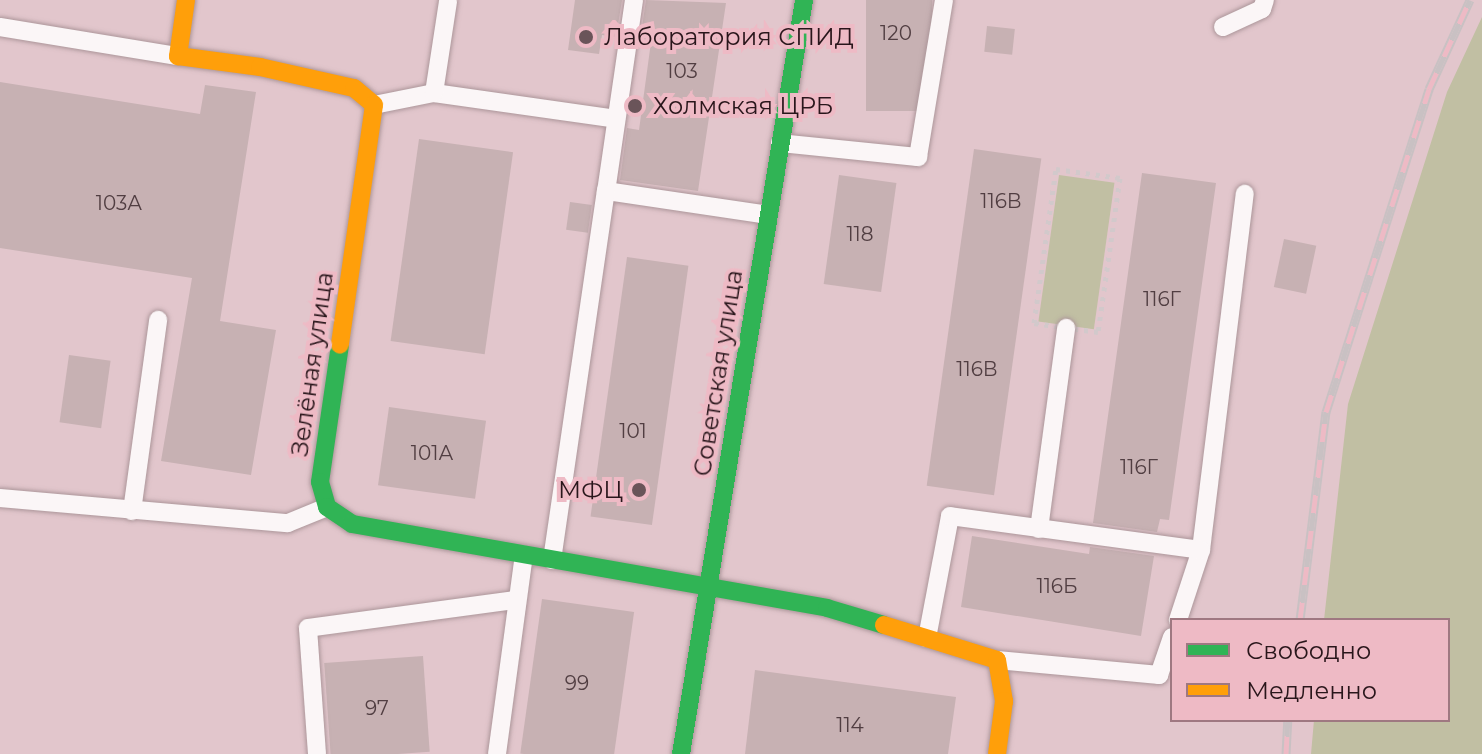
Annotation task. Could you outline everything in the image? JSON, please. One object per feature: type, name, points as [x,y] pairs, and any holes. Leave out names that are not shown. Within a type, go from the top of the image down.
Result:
[{"type":"street","points":[[186,0],[178,56],[260,67],[354,88],[374,105]]},
{"type":"street","name":"Советская улица","points":[[681,754],[804,0]]},
{"type":"street","name":"Зелёная улица","points":[[327,507],[320,482],[374,105]]},
{"type":"street","points":[[327,507],[352,524],[827,608],[997,660],[1004,701],[997,754]]},
{"type":"lane","points":[[552,560],[634,0]]},
{"type":"lane","points":[[780,143],[918,157],[944,0]]},
{"type":"lane","points":[[1223,27],[1262,9],[1265,0]]},
{"type":"lane","points":[[434,93],[448,1]]},
{"type":"lane","points":[[0,27],[178,56]]},
{"type":"lane","points":[[374,105],[434,93],[616,119]]},
{"type":"lane","points":[[606,191],[768,215]]},
{"type":"lane","points":[[1179,618],[1201,550],[1245,194]]},
{"type":"lane","points":[[132,511],[158,320]]},
{"type":"lane","points":[[1039,529],[1066,328]]},
{"type":"lane","points":[[0,498],[288,523],[327,507]]},
{"type":"lane","points":[[927,641],[950,516],[1201,550]]},
{"type":"lane","points":[[497,754],[524,555]]},
{"type":"lane","points":[[317,754],[308,628],[516,600]]},
{"type":"lane","points":[[997,660],[1159,675],[1170,643]]},
{"type":"path","points":[[1056,169],[1120,178],[1098,332],[1066,328],[1034,323],[1056,169]]},
{"type":"shaded area","points":[[1482,17],[1482,754],[1311,754],[1314,722],[1450,722],[1450,618],[1324,618],[1348,404],[1447,92]]},
{"type":"shaded area","points":[[1059,175],[1114,183],[1094,329],[1038,322]]},
{"type":"building","name":"Лаборатория СПИД","points":[[575,0],[622,0],[616,37],[602,35],[599,54],[568,50]]},
{"type":"building","points":[[646,0],[726,3],[698,191],[620,180],[627,128],[639,130],[651,42],[640,41]]},
{"type":"building","points":[[866,0],[932,0],[932,111],[866,111]]},
{"type":"building","points":[[987,26],[1015,29],[1012,55],[984,52]]},
{"type":"building","points":[[0,82],[200,114],[205,85],[256,92],[220,321],[276,330],[251,475],[161,461],[192,278],[0,248]]},
{"type":"building","points":[[419,139],[513,152],[485,354],[391,341]]},
{"type":"building","points":[[974,149],[1041,158],[994,495],[927,486]]},
{"type":"building","points":[[1142,173],[1216,183],[1169,520],[1160,519],[1157,532],[1093,523]]},
{"type":"building","points":[[839,175],[896,183],[881,292],[824,284]]},
{"type":"building","points":[[570,202],[592,205],[588,233],[566,230]]},
{"type":"building","points":[[1284,239],[1316,246],[1306,294],[1274,287]]},
{"type":"building","points":[[627,257],[688,266],[652,525],[591,516]]},
{"type":"building","points":[[69,355],[111,361],[101,428],[60,422]]},
{"type":"building","points":[[389,407],[486,421],[475,499],[378,485]]},
{"type":"building","points":[[972,536],[1089,554],[1090,547],[1154,556],[1141,636],[961,607]]},
{"type":"building","points":[[542,599],[634,612],[614,754],[520,753]]},
{"type":"building","points":[[423,656],[430,752],[331,754],[324,663]]},
{"type":"building","points":[[755,670],[956,697],[948,754],[745,754]]},
{"type":"railway","points":[[1300,618],[1326,412],[1429,89],[1470,0]]},
{"type":"railway","points":[[1286,754],[1288,722]]},
{"type":"traffic: fast","points":[[681,754],[804,0]]},
{"type":"traffic: fast","points":[[340,345],[320,482],[327,507],[352,524],[827,608],[884,625]]},
{"type":"traffic: slow","points":[[186,0],[178,56],[260,67],[354,88],[374,105],[340,345]]},
{"type":"traffic: slow","points":[[884,625],[997,660],[1004,701],[997,754]]},
{"type":"place","name":"Лаборатория СПИД","points":[[586,37]]},
{"type":"place","name":"Холмская ЦРБ","points":[[635,106]]},
{"type":"place","name":"МФЦ","points":[[639,490]]}]
